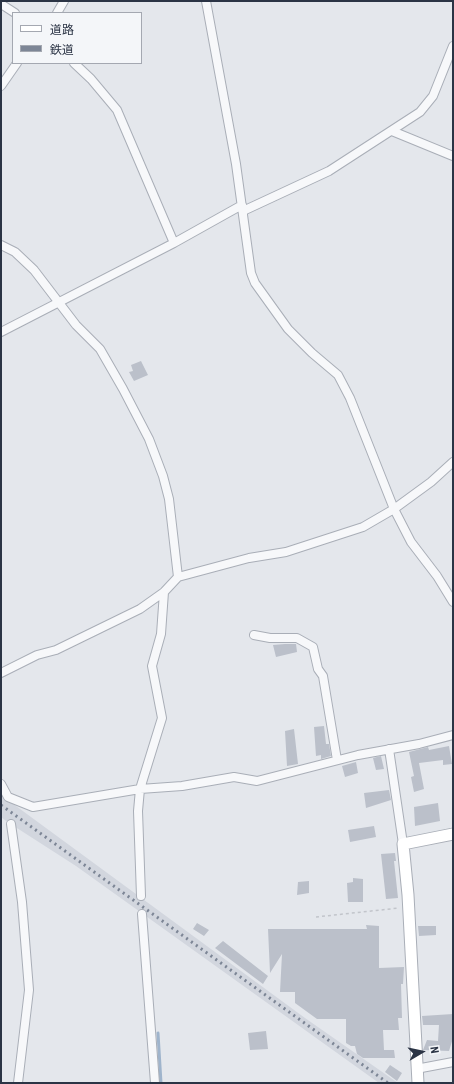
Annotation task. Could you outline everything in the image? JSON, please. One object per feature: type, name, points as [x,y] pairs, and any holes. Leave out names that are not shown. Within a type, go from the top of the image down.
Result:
[{"type":"street","points":[[58,12],[64,1]]},
{"type":"street","points":[[206,1],[242,208],[251,273],[254,283],[288,328],[312,353],[338,376],[350,398],[394,509],[411,542],[437,576],[453,602]]},
{"type":"street","points":[[1,4],[13,12]]},
{"type":"street","points":[[1,332],[242,208],[329,171],[420,112],[433,96],[453,46]]},
{"type":"street","points":[[1,86],[16,64]]},
{"type":"street","points":[[75,64],[91,78],[117,110],[174,243]]},
{"type":"street","points":[[392,131],[453,156]]},
{"type":"street","points":[[1,245],[15,252],[34,270],[76,325],[100,349],[149,439],[163,476],[169,499],[178,577]]},
{"type":"street","points":[[1,673],[37,655],[56,650],[140,609],[164,592],[178,577],[249,558],[286,552],[363,527],[394,509],[431,482],[453,462]]},
{"type":"street","points":[[141,896],[138,811],[140,789],[162,718],[152,666],[161,634],[164,592]]},
{"type":"street","points":[[254,635],[270,638],[297,638],[313,647],[318,669],[323,676],[337,760]]},
{"type":"street","points":[[1,784],[8,797],[33,807],[140,789],[182,786],[234,777],[257,781],[337,760],[453,735]]},
{"type":"street","points":[[389,749],[403,844],[418,1083]]},
{"type":"street","points":[[11,824],[22,902],[30,990],[18,1083]]},
{"type":"street","points":[[403,844],[453,834]]},
{"type":"street","points":[[142,914],[155,1083]]},
{"type":"street","points":[[416,1069],[453,1062]]},
{"type":"path","points":[[316,917],[408,908]]},
{"type":"shaded area","points":[[1,795],[305,1018],[398,1083],[379,1083],[76,866],[6,821],[1,817]]},
{"type":"building","points":[[141,361],[148,375],[134,381],[129,372],[133,371],[131,365]]},
{"type":"building","points":[[296,644],[297,652],[276,657],[273,645]]},
{"type":"building","points":[[324,726],[326,744],[329,744],[331,756],[321,759],[321,755],[316,756],[314,727]]},
{"type":"building","points":[[294,729],[298,764],[287,766],[285,731]]},
{"type":"building","points":[[449,746],[452,764],[443,765],[443,760],[419,763],[424,789],[414,792],[411,777],[414,776],[409,752],[428,747],[429,750]]},
{"type":"building","points":[[381,756],[384,769],[376,770],[373,758]]},
{"type":"building","points":[[356,762],[358,773],[345,777],[342,766]]},
{"type":"building","points":[[389,790],[391,800],[366,808],[364,793]]},
{"type":"building","points":[[438,803],[440,821],[415,826],[414,807]]},
{"type":"building","points":[[374,826],[376,837],[350,842],[348,830]]},
{"type":"building","points":[[395,853],[396,861],[394,861],[398,898],[386,899],[381,854]]},
{"type":"building","points":[[353,878],[363,879],[363,902],[348,902],[347,883],[353,882]]},
{"type":"building","points":[[309,881],[309,893],[297,895],[298,882]]},
{"type":"building","points":[[197,923],[209,930],[204,936],[193,929]]},
{"type":"building","points":[[366,925],[379,926],[379,968],[404,967],[403,984],[401,984],[402,1018],[398,1018],[399,1030],[383,1030],[384,1050],[394,1050],[395,1058],[363,1058],[357,1054],[355,1046],[351,1046],[346,1043],[346,1019],[317,1019],[295,1003],[295,992],[280,992],[282,954],[270,973],[268,929],[367,929]]},
{"type":"building","points":[[418,926],[436,926],[436,935],[419,936]]},
{"type":"building","points":[[223,941],[268,976],[263,984],[215,948]]},
{"type":"building","points":[[453,1014],[453,1038],[449,1051],[423,1050],[427,1040],[438,1041],[439,1025],[423,1025],[422,1016]]},
{"type":"building","points":[[266,1031],[268,1049],[250,1050],[248,1033]]},
{"type":"building","points":[[390,1065],[402,1073],[397,1081],[385,1072]]},
{"type":"waterway","points":[[158,1033],[161,1083]]},
{"type":"railway","points":[[1,805],[388,1083]]}]
